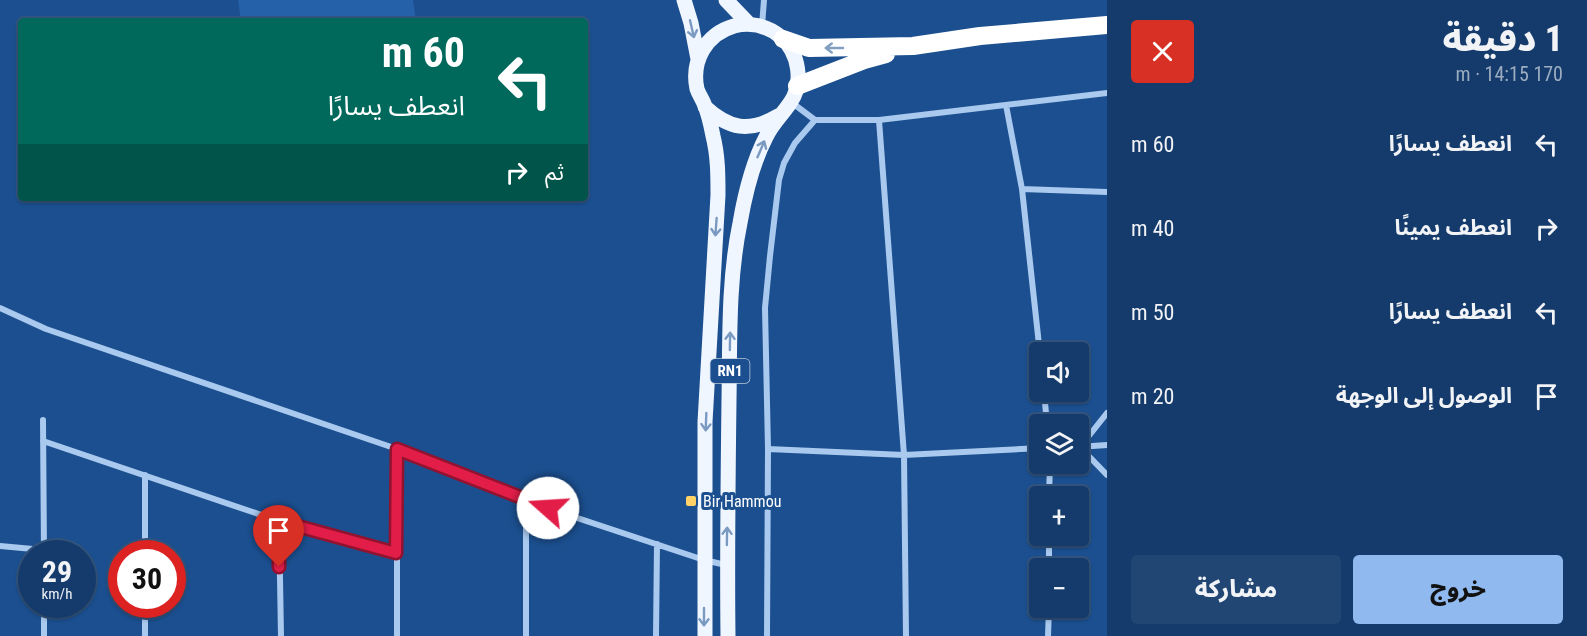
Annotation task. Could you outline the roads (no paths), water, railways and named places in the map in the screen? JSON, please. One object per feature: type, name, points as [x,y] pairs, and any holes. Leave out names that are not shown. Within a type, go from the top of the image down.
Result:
[{"type":"highway","points":[[783,39],[809,48],[913,46],[980,36],[1107,25]]},
{"type":"highway","points":[[794,94],[864,60],[913,46]]},
{"type":"main road","name":"RN1","points":[[684,0],[698,59],[695,75],[698,92],[705,107],[714,140],[718,169],[705,422],[705,636]]},
{"type":"main road","points":[[726,0],[756,25],[772,31],[783,39],[793,54],[798,69],[794,94]]},
{"type":"main road","points":[[698,59],[705,45],[716,35],[729,28],[756,25]]},
{"type":"main road","name":"RN1","points":[[728,636],[731,298],[739,224],[752,170],[767,135],[794,94]]},
{"type":"main road","name":"RN1","points":[[705,107],[718,118],[733,125],[749,127],[766,123],[780,115]]},
{"type":"street","points":[[756,25],[764,0]]},
{"type":"street","points":[[814,120],[879,120],[1107,93]]},
{"type":"street","points":[[794,94],[814,120]]},
{"type":"street","points":[[1006,105],[1022,189],[1039,342]]},
{"type":"street","points":[[768,636],[765,308],[779,180],[784,163],[795,143],[814,120]]},
{"type":"street","points":[[879,120],[904,455],[906,636]]},
{"type":"street","points":[[1022,189],[1107,192]]},
{"type":"street","points":[[0,308],[45,329],[397,449],[526,501],[704,560],[727,565]]},
{"type":"street","points":[[1089,435],[1107,413]]},
{"type":"street","points":[[43,420],[44,540]]},
{"type":"street","points":[[43,441],[279,521],[396,553]]},
{"type":"street","points":[[1089,446],[1107,445]]},
{"type":"street","points":[[768,448],[904,455],[1029,449]]},
{"type":"street","points":[[397,449],[397,636]]},
{"type":"street","points":[[1089,457],[1107,475]]},
{"type":"street","points":[[145,475],[145,540]]},
{"type":"street","points":[[526,501],[526,636]]},
{"type":"street","points":[[279,521],[281,636]]},
{"type":"street","points":[[656,636],[657,544]]},
{"type":"street","points":[[0,546],[18,548]]},
{"type":"street","points":[[44,618],[44,636]]},
{"type":"street","points":[[145,618],[145,636]]},
{"type":"street","points":[[1048,618],[1048,636]]},
{"type":"place","name":"Bir Hammou","points":[[691,501]]}]
